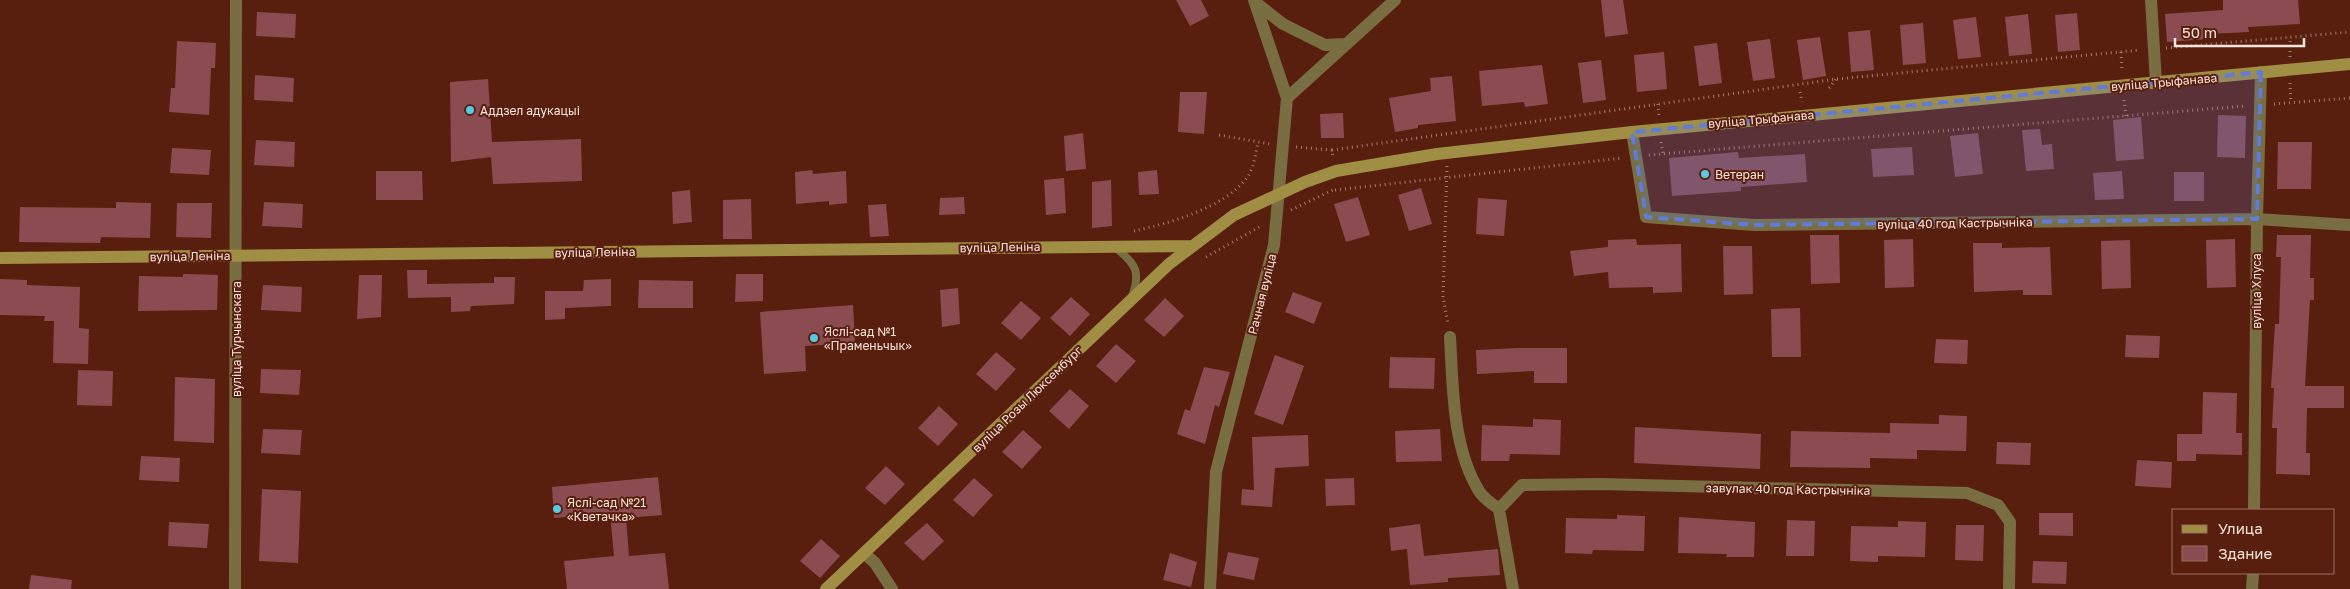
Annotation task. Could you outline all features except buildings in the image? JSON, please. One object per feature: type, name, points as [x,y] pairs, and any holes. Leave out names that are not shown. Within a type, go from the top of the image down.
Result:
[{"type":"street","name":"вуліца Турчынскага","points":[[235,589],[236,0]]},
{"type":"street","points":[[1254,0],[1283,24],[1325,45],[1348,44]]},
{"type":"street","name":"Рачная вуліца","points":[[1210,589],[1216,472],[1274,245],[1287,98],[1254,0]]},
{"type":"street","points":[[1287,98],[1395,0]]},
{"type":"street","points":[[2151,0],[2156,83]]},
{"type":"street","name":"вуліца Трыфанава","points":[[1191,246],[1234,215],[1279,193],[1336,171],[1448,153],[1632,132],[2350,64]]},
{"type":"street","name":"вуліца Хлуса","points":[[2254,509],[2257,218],[2261,72]]},
{"type":"street","name":"вуліца 40 год Кастрычніка","points":[[1632,132],[1646,217],[1754,225],[2257,218],[2350,226]]},
{"type":"street","name":"вуліца Леніна","points":[[0,258],[1191,246]]},
{"type":"street","name":"вуліца Розы Люксембург","points":[[826,589],[865,554],[1132,298],[1191,246]]},
{"type":"street","points":[[1450,337],[1453,387],[1462,453],[1480,492],[1498,510],[1513,589]]},
{"type":"street","name":"завулак 40 год Кастрычніка","points":[[1498,510],[1522,485],[1600,484],[1967,493],[1998,505],[2010,522],[2009,589]]},
{"type":"street","points":[[865,554],[875,563],[892,589]]},
{"type":"street","points":[[2252,589],[2253,574]]},
{"type":"lane","points":[[1114,246],[1129,258],[1136,271],[1137,282],[1132,298]]},
{"type":"path","points":[[1332,150],[1837,79],[2350,32]]},
{"type":"path","points":[[1828,88],[1837,79]]},
{"type":"path","points":[[1335,190],[1636,156],[2350,98]]},
{"type":"path","points":[[1132,231],[1166,224],[1228,197],[1249,175],[1258,142]]},
{"type":"path","points":[[1448,153],[1443,297],[1450,337]]},
{"type":"highlighted area","points":[[2261,72],[2257,219],[1754,225],[1646,217],[1632,132]]},
{"type":"place","name":"Аддзел адукацыі","points":[[470,110]]},
{"type":"place","name":"Ветеран","points":[[1705,174]]},
{"type":"place","name":"Яслі-сад №1 «Праменьчык»","points":[[814,338]]},
{"type":"place","name":"Яслі-сад №21 «Кветачка»","points":[[557,509]]}]
